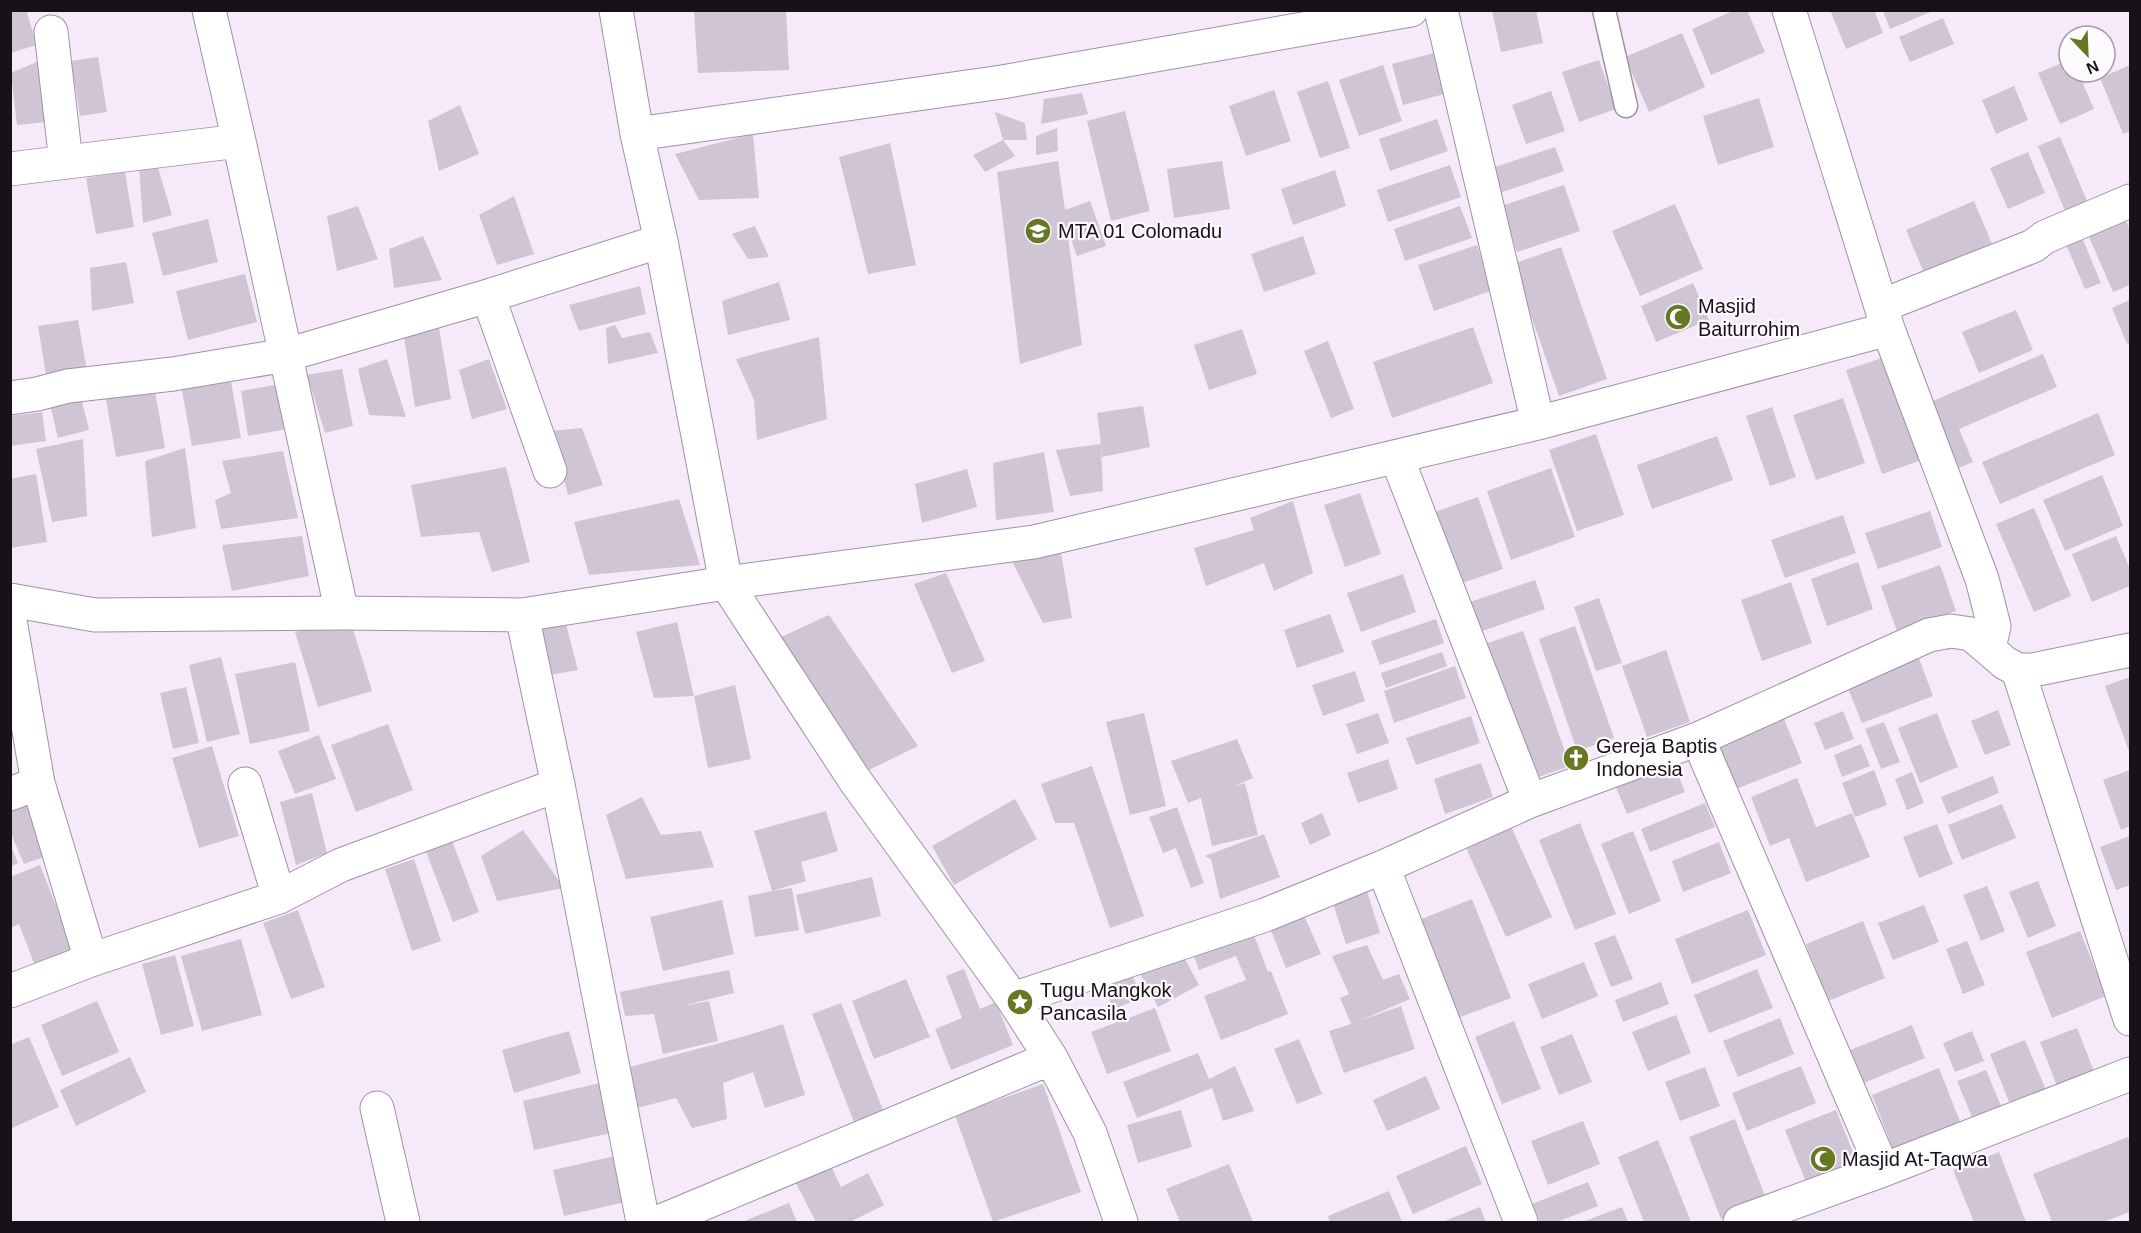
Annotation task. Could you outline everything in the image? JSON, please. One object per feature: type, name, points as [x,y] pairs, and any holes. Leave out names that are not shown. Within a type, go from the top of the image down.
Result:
[{"type":"street","points":[[209,10],[342,613]]},
{"type":"street","points":[[616,10],[637,134],[661,240],[726,583],[854,779],[1013,999],[1051,1058],[1090,1133],[1121,1222]]},
{"type":"street","points":[[637,134],[1002,82],[1411,10]]},
{"type":"street","points":[[1440,10],[1538,423]]},
{"type":"street","points":[[1789,10],[1884,318],[1980,571],[1994,626],[1989,648]]},
{"type":"street","points":[[51,32],[66,162]]},
{"type":"street","points":[[10,169],[239,141]]},
{"type":"street","points":[[10,600],[94,615],[342,613],[522,615],[726,583],[1034,542],[1538,423],[1884,318],[2033,246],[2045,237],[2130,201]]},
{"type":"street","points":[[10,398],[68,386],[172,374],[286,355],[488,296],[661,240]]},
{"type":"street","points":[[488,296],[550,471]]},
{"type":"street","points":[[1397,458],[1530,801]]},
{"type":"street","points":[[522,615],[558,785],[643,1222]]},
{"type":"street","points":[[10,620],[24,789],[91,960]]},
{"type":"street","points":[[1013,999],[1265,915],[1383,867],[1530,801],[1698,739],[1929,635],[1951,631],[1971,634],[2005,663],[2018,670],[2033,670],[2130,650]]},
{"type":"street","points":[[2018,670],[2130,1018]]},
{"type":"street","points":[[1698,739],[1882,1170]]},
{"type":"street","points":[[245,784],[279,897]]},
{"type":"street","points":[[10,991],[91,960],[279,897],[341,865],[558,785]]},
{"type":"street","points":[[1383,867],[1521,1222]]},
{"type":"street","points":[[659,1222],[1051,1058]]},
{"type":"street","points":[[1740,1222],[2130,1074]]},
{"type":"street","points":[[377,1108],[403,1222]]},
{"type":"lane","points":[[1604,10],[1626,106]]},
{"type":"building","points":[[10,10],[26,10],[37,45],[10,53]]},
{"type":"building","points":[[786,10],[789,70],[698,73],[694,12]]},
{"type":"building","points":[[1492,10],[1536,10],[1543,43],[1501,52]]},
{"type":"building","points":[[1735,10],[1747,10],[1765,52],[1711,75],[1692,29]]},
{"type":"building","points":[[1830,10],[1874,10],[1883,33],[1846,49]]},
{"type":"building","points":[[1883,11],[1933,11],[1890,29]]},
{"type":"building","points":[[1943,18],[1954,44],[1910,62],[1899,37]]},
{"type":"building","points":[[1682,33],[1705,87],[1649,112],[1625,57]]},
{"type":"building","points":[[1441,51],[1452,92],[1403,105],[1392,64]]},
{"type":"building","points":[[98,57],[107,112],[80,116],[71,61]]},
{"type":"building","points":[[1599,60],[1616,109],[1579,122],[1562,72]]},
{"type":"building","points":[[39,61],[46,122],[17,125],[11,73]]},
{"type":"building","points":[[1383,65],[1402,121],[1359,136],[1339,80]]},
{"type":"building","points":[[2057,65],[2057,84],[2083,84],[2094,109],[2060,124],[2038,73]]},
{"type":"building","points":[[2130,65],[2130,131],[2123,134],[2102,84],[2117,84],[2117,71]]},
{"type":"building","points":[[1328,81],[1350,148],[1320,158],[1297,92]]},
{"type":"building","points":[[2014,86],[2028,120],[1996,134],[1982,100]]},
{"type":"building","points":[[1274,90],[1291,141],[1246,156],[1229,106]]},
{"type":"building","points":[[1551,91],[1565,131],[1526,144],[1512,105]]},
{"type":"building","points":[[1082,93],[1088,114],[1041,124],[1044,99]]},
{"type":"building","points":[[1759,98],[1774,147],[1718,165],[1703,116]]},
{"type":"building","points":[[460,105],[479,154],[439,171],[428,121]]},
{"type":"building","points":[[1125,111],[1150,211],[1111,221],[1087,121]]},
{"type":"building","points":[[995,112],[1025,123],[1027,140],[1003,140]]},
{"type":"building","points":[[1437,119],[1448,151],[1390,171],[1379,139]]},
{"type":"building","points":[[1057,128],[1058,151],[1036,155],[1036,136]]},
{"type":"building","points":[[753,134],[759,198],[699,200],[675,154]]},
{"type":"building","points":[[2060,137],[2093,215],[2071,225],[2038,146]]},
{"type":"building","points":[[1003,140],[1015,156],[985,172],[973,155]]},
{"type":"building","points":[[890,143],[916,265],[868,274],[839,157]]},
{"type":"building","points":[[1555,147],[1564,171],[1500,193],[1492,168]]},
{"type":"building","points":[[2028,152],[2045,193],[2008,209],[1990,168]]},
{"type":"building","points":[[156,161],[172,215],[143,223],[139,167]]},
{"type":"building","points":[[1058,161],[1065,210],[1090,201],[1106,246],[1077,256],[1067,228],[1082,345],[1020,364],[997,172]]},
{"type":"building","points":[[1222,161],[1230,209],[1174,218],[1167,169]]},
{"type":"building","points":[[1450,165],[1461,197],[1388,222],[1377,190]]},
{"type":"building","points":[[1335,170],[1346,206],[1293,225],[1281,189]]},
{"type":"building","points":[[125,172],[134,227],[96,234],[86,178]]},
{"type":"building","points":[[1564,185],[1580,231],[1517,252],[1501,206]]},
{"type":"building","points":[[514,196],[534,254],[497,265],[479,215]]},
{"type":"building","points":[[1974,201],[1997,256],[1929,285],[1906,230]]},
{"type":"building","points":[[1675,204],[1703,269],[1640,296],[1612,231]]},
{"type":"building","points":[[358,206],[378,259],[337,271],[327,216]]},
{"type":"building","points":[[1460,206],[1472,238],[1405,261],[1394,229]]},
{"type":"building","points":[[208,219],[218,262],[163,276],[152,233]]},
{"type":"building","points":[[2126,221],[2130,231],[2130,285],[2113,292],[2089,237]]},
{"type":"building","points":[[755,226],[769,257],[748,259],[732,234]]},
{"type":"building","points":[[2081,235],[2101,283],[2085,289],[2065,242]]},
{"type":"building","points":[[423,236],[442,280],[394,288],[389,249]]},
{"type":"building","points":[[1303,236],[1316,274],[1264,292],[1251,254]]},
{"type":"building","points":[[1477,245],[1493,290],[1434,311],[1418,265]]},
{"type":"building","points":[[1561,247],[1607,379],[1559,396],[1513,264]]},
{"type":"building","points":[[126,262],[134,303],[92,311],[90,268]]},
{"type":"building","points":[[245,274],[257,322],[188,340],[176,291]]},
{"type":"building","points":[[779,282],[790,320],[728,335],[722,301]]},
{"type":"building","points":[[1693,283],[1709,320],[1656,342],[1641,306]]},
{"type":"building","points":[[640,286],[646,314],[579,331],[569,305]]},
{"type":"building","points":[[2130,300],[2130,343],[2127,344],[2112,308]]},
{"type":"building","points":[[2016,310],[2033,350],[1979,373],[1962,332]]},
{"type":"building","points":[[78,320],[87,371],[47,380],[38,326]]},
{"type":"building","points":[[615,325],[622,338],[650,332],[658,353],[608,364],[606,328]]},
{"type":"building","points":[[1473,327],[1493,383],[1392,418],[1373,362]]},
{"type":"building","points":[[439,328],[451,399],[415,407],[404,337]]},
{"type":"building","points":[[1242,329],[1257,374],[1209,390],[1194,345]]},
{"type":"building","points":[[819,337],[827,419],[757,440],[754,400],[736,359]]},
{"type":"building","points":[[1328,341],[1354,409],[1331,418],[1304,351]]},
{"type":"building","points":[[2043,354],[2057,387],[1959,429],[1973,462],[1956,469],[1928,403]]},
{"type":"building","points":[[1891,355],[1927,458],[1882,474],[1846,370]]},
{"type":"building","points":[[387,359],[406,417],[369,415],[358,369]]},
{"type":"building","points":[[489,359],[507,409],[472,419],[459,370]]},
{"type":"building","points":[[342,369],[353,426],[325,433],[307,375]]},
{"type":"building","points":[[230,376],[241,438],[192,446],[181,385]]},
{"type":"building","points":[[286,383],[293,428],[248,436],[241,391]]},
{"type":"building","points":[[154,385],[165,448],[116,457],[105,394]]},
{"type":"building","points":[[80,393],[89,430],[58,438],[49,400]]},
{"type":"building","points":[[1843,398],[1865,463],[1816,480],[1793,415]]},
{"type":"building","points":[[1143,406],[1150,447],[1102,457],[1101,448],[1103,491],[1070,496],[1056,450],[1101,444],[1097,413]]},
{"type":"building","points":[[1772,407],[1796,477],[1770,486],[1746,416]]},
{"type":"building","points":[[42,412],[46,441],[10,446],[10,416]]},
{"type":"building","points":[[2098,413],[2115,455],[2000,504],[1982,462]]},
{"type":"building","points":[[582,428],[603,485],[568,495],[551,431]]},
{"type":"building","points":[[1596,434],[1624,515],[1577,531],[1549,450]]},
{"type":"building","points":[[1717,436],[1733,480],[1652,509],[1637,465]]},
{"type":"building","points":[[83,439],[87,516],[52,522],[36,449]]},
{"type":"building","points":[[185,448],[196,528],[152,537],[145,461]]},
{"type":"building","points":[[283,451],[298,518],[221,529],[215,500],[231,493],[222,461]]},
{"type":"building","points":[[1044,452],[1054,512],[996,520],[993,463]]},
{"type":"building","points":[[506,467],[530,562],[492,572],[479,532],[421,537],[411,485]]},
{"type":"building","points":[[1551,468],[1575,537],[1511,560],[1487,491]]},
{"type":"building","points":[[967,469],[977,507],[922,523],[915,484]]},
{"type":"building","points":[[36,474],[47,542],[10,548],[10,479]]},
{"type":"building","points":[[2102,475],[2123,526],[2065,551],[2043,500]]},
{"type":"building","points":[[1360,493],[1381,554],[1345,567],[1324,505]]},
{"type":"building","points":[[1478,497],[1503,569],[1457,585],[1432,513]]},
{"type":"building","points":[[679,499],[700,565],[589,575],[574,522]]},
{"type":"building","points":[[1293,501],[1313,573],[1274,591],[1264,563],[1206,586],[1194,548],[1254,530],[1250,518]]},
{"type":"building","points":[[2034,508],[2071,596],[2034,612],[1996,524]]},
{"type":"building","points":[[1930,511],[1942,547],[1878,569],[1865,533]]},
{"type":"building","points":[[1843,515],[1856,553],[1785,578],[1771,540]]},
{"type":"building","points":[[302,536],[309,576],[232,591],[222,545]]},
{"type":"building","points":[[2116,536],[2130,569],[2130,586],[2092,602],[2072,554]]},
{"type":"building","points":[[1061,553],[1072,618],[1043,623],[1012,561]]},
{"type":"building","points":[[1858,562],[1873,609],[1827,626],[1811,579]]},
{"type":"building","points":[[1940,565],[1956,611],[1897,631],[1881,586]]},
{"type":"building","points":[[946,573],[985,661],[952,673],[914,584]]},
{"type":"building","points":[[1403,574],[1416,612],[1361,632],[1347,593]]},
{"type":"building","points":[[1535,580],[1545,609],[1474,634],[1464,604]]},
{"type":"building","points":[[1791,582],[1812,643],[1762,661],[1741,600]]},
{"type":"building","points":[[1599,598],[1622,663],[1596,671],[1574,607]]},
{"type":"building","points":[[1330,614],[1344,652],[1297,668],[1284,630]]},
{"type":"building","points":[[829,615],[918,746],[867,771],[777,639]]},
{"type":"building","points":[[349,616],[372,691],[318,707],[295,632]]},
{"type":"building","points":[[1436,619],[1444,643],[1380,665],[1371,641]]},
{"type":"building","points":[[677,622],[694,696],[654,698],[636,632]]},
{"type":"building","points":[[566,624],[578,670],[538,677],[525,629]]},
{"type":"building","points":[[1575,626],[1614,738],[1577,751],[1539,639]]},
{"type":"building","points":[[1523,631],[1570,766],[1533,779],[1485,644]]},
{"type":"building","points":[[1666,650],[1690,722],[1647,737],[1622,666]]},
{"type":"building","points":[[1442,652],[1447,666],[1386,688],[1381,673]]},
{"type":"building","points":[[1917,653],[1933,696],[1862,723],[1845,681]]},
{"type":"building","points":[[221,657],[240,734],[207,742],[189,665]]},
{"type":"building","points":[[295,662],[310,731],[250,744],[235,674]]},
{"type":"building","points":[[1455,666],[1466,698],[1394,723],[1384,691]]},
{"type":"building","points":[[1355,671],[1365,701],[1323,716],[1312,685]]},
{"type":"building","points":[[2130,677],[2130,754],[2105,686]]},
{"type":"building","points":[[735,685],[751,759],[708,768],[694,696]]},
{"type":"building","points":[[186,687],[199,743],[173,749],[160,693]]},
{"type":"building","points":[[1998,710],[2011,745],[1985,755],[1971,721]]},
{"type":"building","points":[[1843,711],[1854,739],[1825,750],[1814,723]]},
{"type":"building","points":[[1144,713],[1166,806],[1130,815],[1106,722]]},
{"type":"building","points":[[1378,713],[1389,743],[1357,754],[1346,724]]},
{"type":"building","points":[[1937,713],[1958,767],[1920,783],[1898,728]]},
{"type":"building","points":[[1471,716],[1480,743],[1416,765],[1406,738]]},
{"type":"building","points":[[1784,719],[1802,763],[1731,791],[1713,748]]},
{"type":"building","points":[[1884,722],[1900,762],[1881,769],[1865,729]]},
{"type":"building","points":[[388,724],[413,790],[356,812],[331,745]]},
{"type":"building","points":[[319,735],[336,779],[295,794],[278,751]]},
{"type":"building","points":[[1237,739],[1253,778],[1234,786],[1245,783],[1258,835],[1212,846],[1201,798],[1188,803],[1171,761]]},
{"type":"building","points":[[1861,744],[1870,766],[1842,777],[1834,755]]},
{"type":"building","points":[[212,746],[239,836],[199,848],[172,758]]},
{"type":"building","points":[[1388,759],[1398,789],[1358,803],[1347,773]]},
{"type":"building","points":[[1673,762],[1685,792],[1627,814],[1615,785]]},
{"type":"building","points":[[1481,763],[1493,797],[1445,814],[1434,779]]},
{"type":"building","points":[[1092,766],[1144,916],[1110,928],[1074,823],[1055,823],[1041,784]]},
{"type":"building","points":[[1874,770],[1887,805],[1855,817],[1842,783]]},
{"type":"building","points":[[2130,770],[2130,826],[2121,830],[2103,780]]},
{"type":"building","points":[[1912,772],[1924,803],[1907,810],[1895,779]]},
{"type":"building","points":[[1993,776],[1999,793],[1948,814],[1941,797]]},
{"type":"building","points":[[1797,778],[1816,827],[1852,813],[1870,857],[1806,882],[1789,838],[1770,846],[1751,797]]},
{"type":"building","points":[[37,787],[52,854],[24,864],[10,831],[10,796]]},
{"type":"building","points":[[312,793],[327,853],[296,865],[280,802]]},
{"type":"building","points":[[642,797],[661,835],[701,831],[714,867],[626,879],[606,815]]},
{"type":"building","points":[[1015,799],[1037,839],[954,885],[932,846]]},
{"type":"building","points":[[1705,803],[1715,827],[1650,852],[1641,829]]},
{"type":"building","points":[[2002,804],[2016,838],[1962,860],[1948,825]]},
{"type":"building","points":[[1177,807],[1204,883],[1191,888],[1176,848],[1163,853],[1149,817]]},
{"type":"building","points":[[826,811],[838,851],[801,862],[806,881],[772,891],[754,831]]},
{"type":"building","points":[[1322,813],[1331,835],[1310,845],[1301,823]]},
{"type":"building","points":[[1509,822],[1552,917],[1506,937],[1464,843]]},
{"type":"building","points":[[1580,823],[1616,914],[1575,930],[1539,840]]},
{"type":"building","points":[[1937,824],[1953,864],[1919,878],[1903,837]]},
{"type":"building","points":[[523,830],[564,888],[497,901],[481,856]]},
{"type":"building","points":[[1633,831],[1661,901],[1629,914],[1601,844]]},
{"type":"building","points":[[1264,834],[1280,877],[1220,899],[1211,859],[1205,856]]},
{"type":"building","points":[[2130,836],[2130,885],[2116,890],[2100,847]]},
{"type":"building","points":[[451,838],[479,912],[453,922],[425,849]]},
{"type":"building","points":[[1719,842],[1731,873],[1683,892],[1672,861]]},
{"type":"building","points":[[10,844],[18,863],[10,867]]},
{"type":"building","points":[[414,859],[441,941],[412,951],[385,869]]},
{"type":"building","points":[[40,865],[76,956],[37,971],[19,924],[10,928],[10,877]]},
{"type":"building","points":[[872,877],[881,916],[805,934],[796,895]]},
{"type":"building","points":[[1364,881],[1380,933],[1346,944],[1330,894]]},
{"type":"building","points":[[2038,881],[2056,926],[2028,938],[2009,892]]},
{"type":"building","points":[[1987,886],[2005,931],[1981,941],[1963,895]]},
{"type":"building","points":[[792,888],[799,930],[755,937],[748,896]]},
{"type":"building","points":[[1472,899],[1511,998],[1458,1018],[1419,920]]},
{"type":"building","points":[[722,900],[734,954],[663,971],[650,917]]},
{"type":"building","points":[[1299,904],[1321,954],[1286,968],[1266,918]]},
{"type":"building","points":[[1924,905],[1939,942],[1893,960],[1878,923]]},
{"type":"building","points":[[298,910],[325,987],[291,999],[263,923]]},
{"type":"building","points":[[1748,910],[1766,955],[1692,984],[1675,939]]},
{"type":"building","points":[[1863,921],[1885,978],[1828,1001],[1806,944]]},
{"type":"building","points":[[1249,922],[1268,972],[1271,971],[1288,1014],[1221,1040],[1204,996],[1246,980],[1236,956],[1199,970],[1190,945]]},
{"type":"building","points":[[2080,931],[2106,996],[2052,1018],[2026,952]]},
{"type":"building","points":[[1615,935],[1633,979],[1611,987],[1594,943]]},
{"type":"building","points":[[241,939],[262,1015],[202,1031],[181,956]]},
{"type":"building","points":[[1967,941],[1985,985],[1963,994],[1946,949]]},
{"type":"building","points":[[1367,945],[1383,980],[1399,974],[1410,999],[1359,1021],[1401,1006],[1415,1049],[1344,1073],[1329,1031],[1351,1024],[1340,998],[1349,994],[1332,956]]},
{"type":"building","points":[[1178,946],[1199,985],[1158,1007],[1137,968]]},
{"type":"building","points":[[175,955],[194,1026],[161,1035],[142,964]]},
{"type":"building","points":[[1584,962],[1598,996],[1542,1019],[1528,984]]},
{"type":"building","points":[[1127,963],[1142,998],[1113,1009],[1099,974]]},
{"type":"building","points":[[964,969],[980,1009],[996,1002],[1013,1045],[951,1070],[935,1029],[962,1018],[946,976]]},
{"type":"building","points":[[1757,969],[1773,1008],[1709,1033],[1694,995]]},
{"type":"building","points":[[729,970],[734,993],[682,1006],[709,1001],[718,1041],[663,1054],[654,1014],[625,1016],[620,992]]},
{"type":"building","points":[[906,979],[930,1037],[874,1059],[852,1001]]},
{"type":"building","points":[[1661,982],[1669,1004],[1623,1022],[1615,1000]]},
{"type":"building","points":[[97,1001],[119,1052],[62,1076],[41,1025]]},
{"type":"building","points":[[841,1003],[883,1110],[854,1122],[812,1014]]},
{"type":"building","points":[[1155,1008],[1171,1051],[1107,1074],[1091,1032]]},
{"type":"building","points":[[1676,1015],[1691,1053],[1648,1071],[1632,1032]]},
{"type":"building","points":[[1780,1018],[1794,1054],[1738,1077],[1723,1041]]},
{"type":"building","points":[[1514,1021],[1541,1089],[1502,1104],[1475,1037]]},
{"type":"building","points":[[783,1024],[805,1095],[765,1108],[753,1072],[723,1083],[727,1119],[692,1128],[676,1098],[637,1108],[626,1068]]},
{"type":"building","points":[[1912,1025],[1925,1058],[1861,1084],[1848,1051]]},
{"type":"building","points":[[2077,1028],[2097,1079],[2060,1094],[2040,1042]]},
{"type":"building","points":[[569,1031],[581,1073],[514,1093],[502,1050]]},
{"type":"building","points":[[1972,1031],[1984,1061],[1955,1072],[1943,1043]]},
{"type":"building","points":[[1572,1034],[1592,1082],[1559,1095],[1540,1047]]},
{"type":"building","points":[[29,1037],[59,1107],[12,1128],[10,1045]]},
{"type":"building","points":[[1299,1039],[1322,1094],[1297,1104],[1274,1049]]},
{"type":"building","points":[[2025,1040],[2049,1097],[2013,1112],[1990,1054]]},
{"type":"building","points":[[1198,1053],[1209,1079],[1235,1066],[1254,1111],[1223,1121],[1212,1088],[1137,1118],[1123,1082]]},
{"type":"building","points":[[130,1057],[146,1092],[76,1126],[60,1090]]},
{"type":"building","points":[[1801,1066],[1816,1103],[1747,1131],[1732,1093]]},
{"type":"building","points":[[1705,1067],[1720,1106],[1680,1121],[1665,1082]]},
{"type":"building","points":[[1939,1068],[1964,1132],[1897,1159],[1872,1095]]},
{"type":"building","points":[[1986,1070],[2001,1106],[1972,1117],[1957,1081]]},
{"type":"building","points":[[1426,1076],[1440,1109],[1387,1131],[1373,1100]]},
{"type":"building","points":[[600,1083],[611,1133],[534,1150],[523,1101]]},
{"type":"building","points":[[1043,1084],[1081,1192],[993,1222],[955,1115]]},
{"type":"building","points":[[1181,1110],[1192,1147],[1138,1163],[1127,1125]]},
{"type":"building","points":[[1836,1110],[1859,1167],[1808,1187],[1785,1130]]},
{"type":"building","points":[[1735,1119],[1767,1201],[1721,1219],[1689,1137]]},
{"type":"building","points":[[1583,1121],[1600,1164],[1548,1185],[1531,1141]]},
{"type":"building","points":[[2128,1137],[2130,1142],[2130,1212],[2103,1222],[2052,1222],[2033,1174]]},
{"type":"building","points":[[1658,1140],[1691,1222],[1644,1222],[1618,1157]]},
{"type":"building","points":[[1466,1146],[1482,1184],[1413,1214],[1396,1176]]},
{"type":"building","points":[[1999,1152],[2026,1222],[1974,1222],[1953,1170]]},
{"type":"building","points":[[619,1155],[629,1201],[564,1216],[553,1170]]},
{"type":"building","points":[[1229,1164],[1253,1222],[1180,1222],[1166,1189]]},
{"type":"building","points":[[831,1166],[841,1187],[868,1173],[884,1205],[850,1222],[816,1222],[796,1183]]},
{"type":"building","points":[[1588,1182],[1598,1206],[1557,1222],[1540,1222],[1532,1204]]},
{"type":"building","points":[[1389,1191],[1402,1222],[1330,1222],[1328,1216]]},
{"type":"building","points":[[789,1203],[797,1222],[742,1222]]},
{"type":"building","points":[[1480,1207],[1486,1222],[1442,1222]]},
{"type":"building","points":[[1622,1207],[1628,1222],[1582,1222]]},
{"type":"place","name":"MTA 01 Colomadu","points":[[1038,231]]},
{"type":"place","name":"Masjid Baiturrohim","points":[[1678,317]]},
{"type":"place","name":"Gereja Baptis Indonesia","points":[[1576,758]]},
{"type":"place","name":"Tugu Mangkok Pancasila","points":[[1020,1002]]},
{"type":"place","name":"Masjid At-Taqwa","points":[[1823,1159]]}]
